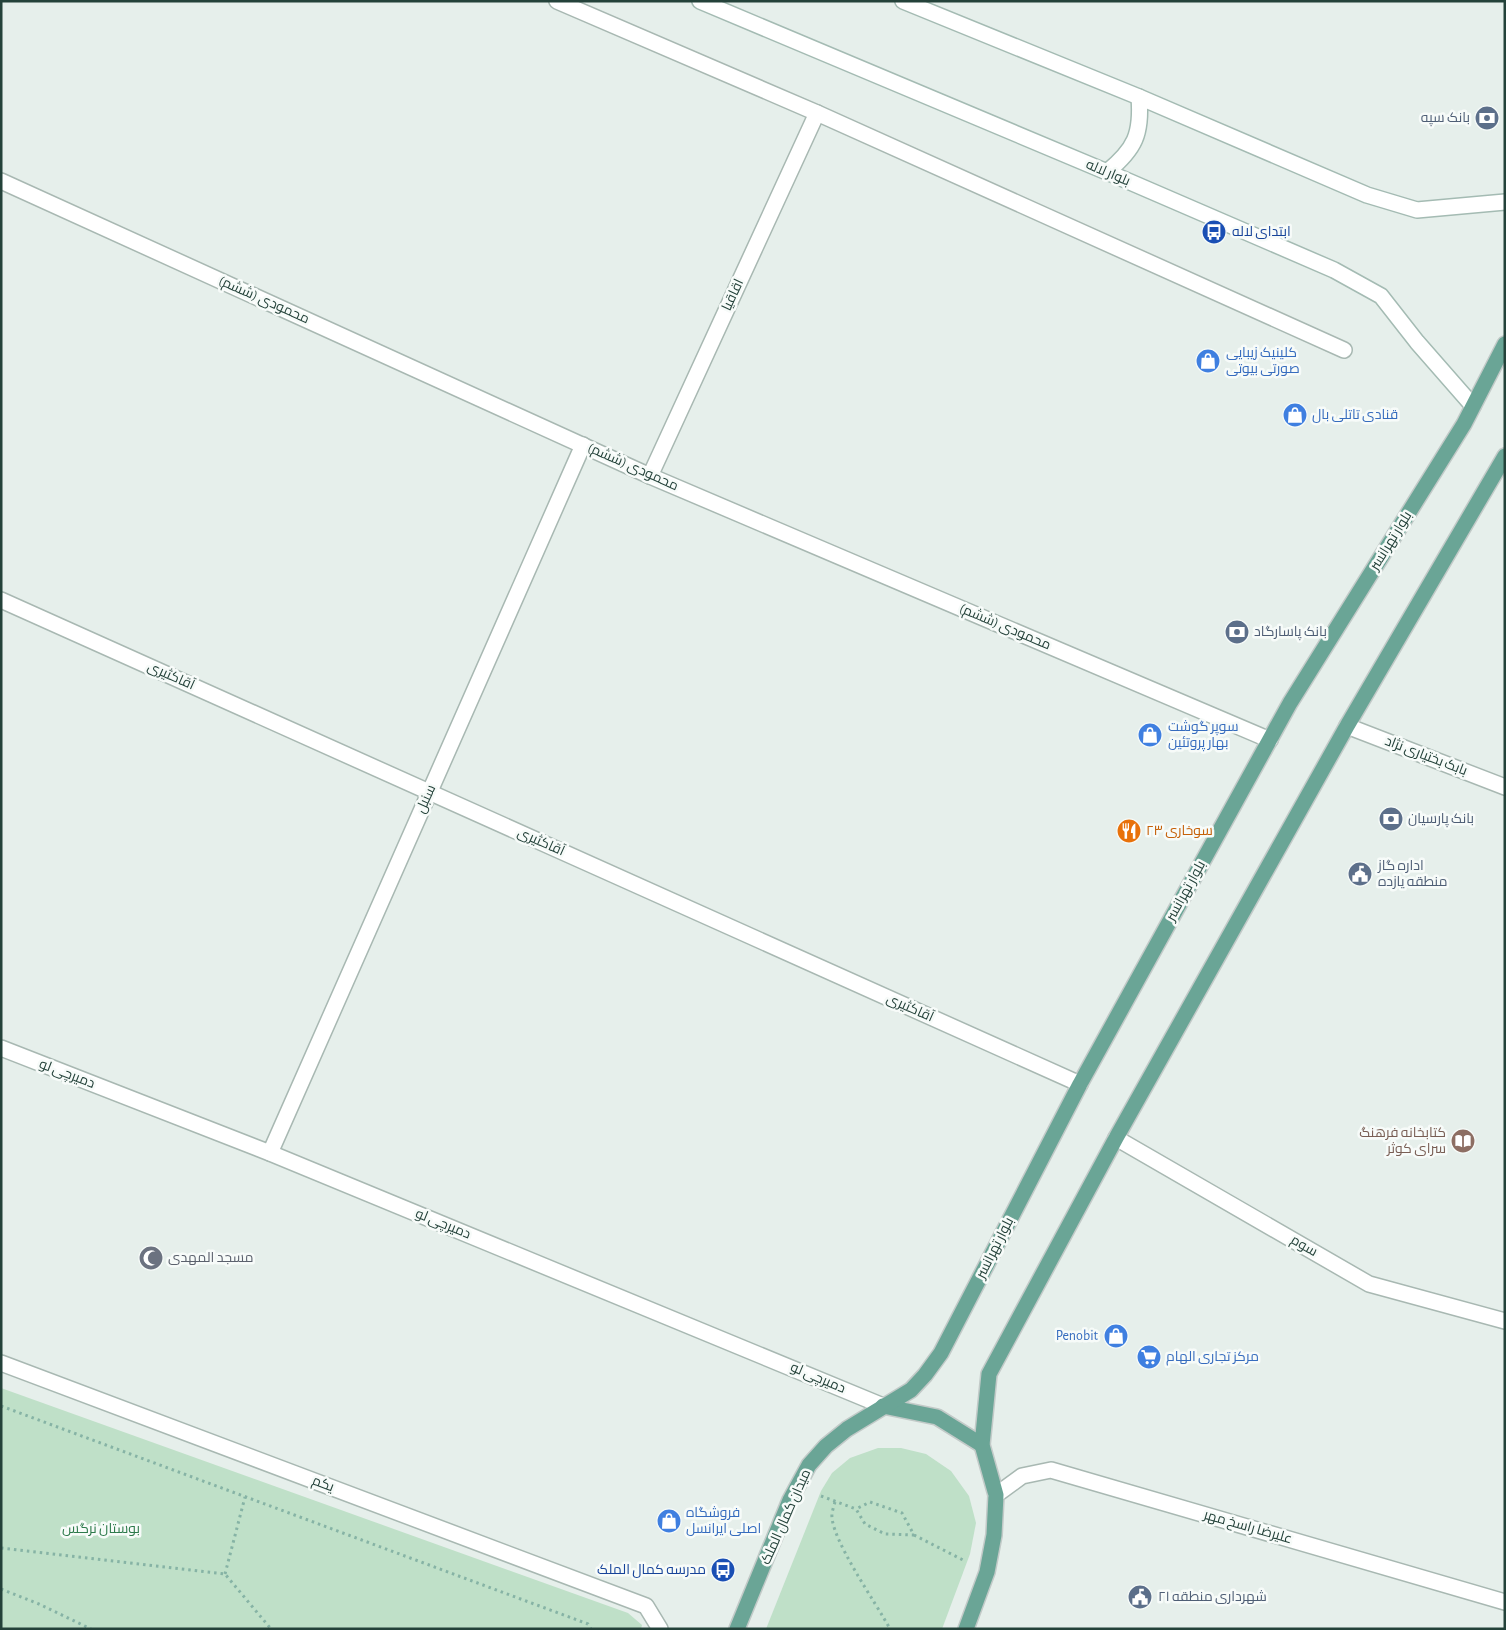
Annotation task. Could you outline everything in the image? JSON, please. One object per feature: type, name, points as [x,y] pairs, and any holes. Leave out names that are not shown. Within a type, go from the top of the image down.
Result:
[{"type":"main road","name":"بلوار تهرانسر","points":[[883,1406],[911,1390],[941,1353],[1080,1084],[1290,703],[1464,424],[1505,344]]},
{"type":"main road","points":[[966,1629],[987,1572],[994,1535],[996,1495],[982,1445],[989,1374],[1116,1138],[1347,726],[1505,456]]},
{"type":"main road","points":[[883,1406],[937,1417],[982,1445]]},
{"type":"main road","name":"میدان کمال الملک","points":[[737,1629],[790,1500],[809,1465],[826,1446],[847,1429],[883,1406]]},
{"type":"street","points":[[557,1],[817,113],[1344,350]]},
{"type":"street","name":"بلوار لاله","points":[[700,1],[1107,172],[1334,270],[1380,296],[1473,406]]},
{"type":"street","points":[[903,1],[1139,97],[1367,195],[1417,210],[1505,202]]},
{"type":"street","points":[[1107,172],[1124,158],[1135,140],[1141,119],[1139,97]]},
{"type":"street","name":"اقاقیا","points":[[650,476],[817,113]]},
{"type":"street","name":"محمودی (ششم)","points":[[1,182],[650,476],[1270,740]]},
{"type":"street","name":"سنبل","points":[[270,1153],[583,445]]},
{"type":"street","name":"آقاکثیری","points":[[1,600],[1080,1084]]},
{"type":"street","name":"بابک بختیاری نژاد","points":[[1347,726],[1505,787]]},
{"type":"street","name":"دمیرچی لو","points":[[1,1048],[270,1153],[883,1406]]},
{"type":"street","name":"سوم","points":[[1116,1138],[1369,1284],[1505,1321]]},
{"type":"street","name":"یکم","points":[[1,1363],[646,1606],[660,1629]]},
{"type":"street","name":"علیرضا راسخ مهر","points":[[996,1495],[1022,1476],[1051,1470],[1505,1602]]},
{"type":"path","points":[[1,1406],[588,1624],[591,1629]]},
{"type":"path","points":[[799,1483],[812,1493],[856,1509],[865,1524],[885,1534],[914,1535],[947,1552]]},
{"type":"path","points":[[225,1574],[245,1497]]},
{"type":"path","points":[[835,1502],[832,1514],[835,1530],[844,1552],[890,1629]]},
{"type":"path","points":[[856,1509],[870,1502],[902,1514],[914,1535]]},
{"type":"path","points":[[1,1548],[225,1574],[271,1629]]},
{"type":"path","points":[[1,1589],[39,1604],[91,1629]]},
{"type":"green space","name":"بوستان نرگس","points":[[1,1388],[628,1613],[642,1625],[641,1629],[1,1629]]},
{"type":"green space","points":[[878,1448],[901,1448],[926,1454],[951,1471],[969,1496],[976,1523],[970,1554],[942,1629],[766,1629],[821,1491],[832,1473],[850,1458]]},
{"type":"place","name":"بانک سپه","points":[[1487,118]]},
{"type":"place","name":"ابتدای لاله","points":[[1214,232]]},
{"type":"place","name":"کلینیک زیبایی صورتی بیوتی","points":[[1208,361]]},
{"type":"place","name":"قنادی تاتلی بال","points":[[1295,415]]},
{"type":"place","name":"بانک پاسارگاد","points":[[1237,632]]},
{"type":"place","name":"سوپر گوشت بهار پروتئین","points":[[1150,735]]},
{"type":"place","name":"بانک پارسیان","points":[[1391,819]]},
{"type":"place","name":"سوخاری ۲۳","points":[[1129,831]]},
{"type":"place","name":"اداره گاز منطقه یازده","points":[[1360,874]]},
{"type":"place","name":"کتابخانه فرهنگ سرای کوثر","points":[[1463,1141]]},
{"type":"place","name":"مسجد المهدی","points":[[151,1258]]},
{"type":"place","name":"Penobit","points":[[1116,1336]]},
{"type":"place","name":"مرکز تجاری الهام","points":[[1149,1357]]},
{"type":"place","name":"فروشگاه اصلی ایرانسل","points":[[669,1521]]},
{"type":"place","name":"مدرسه کمال الملک","points":[[723,1570]]},
{"type":"place","name":"شهرداری منطقه ۲۱","points":[[1140,1597]]}]
